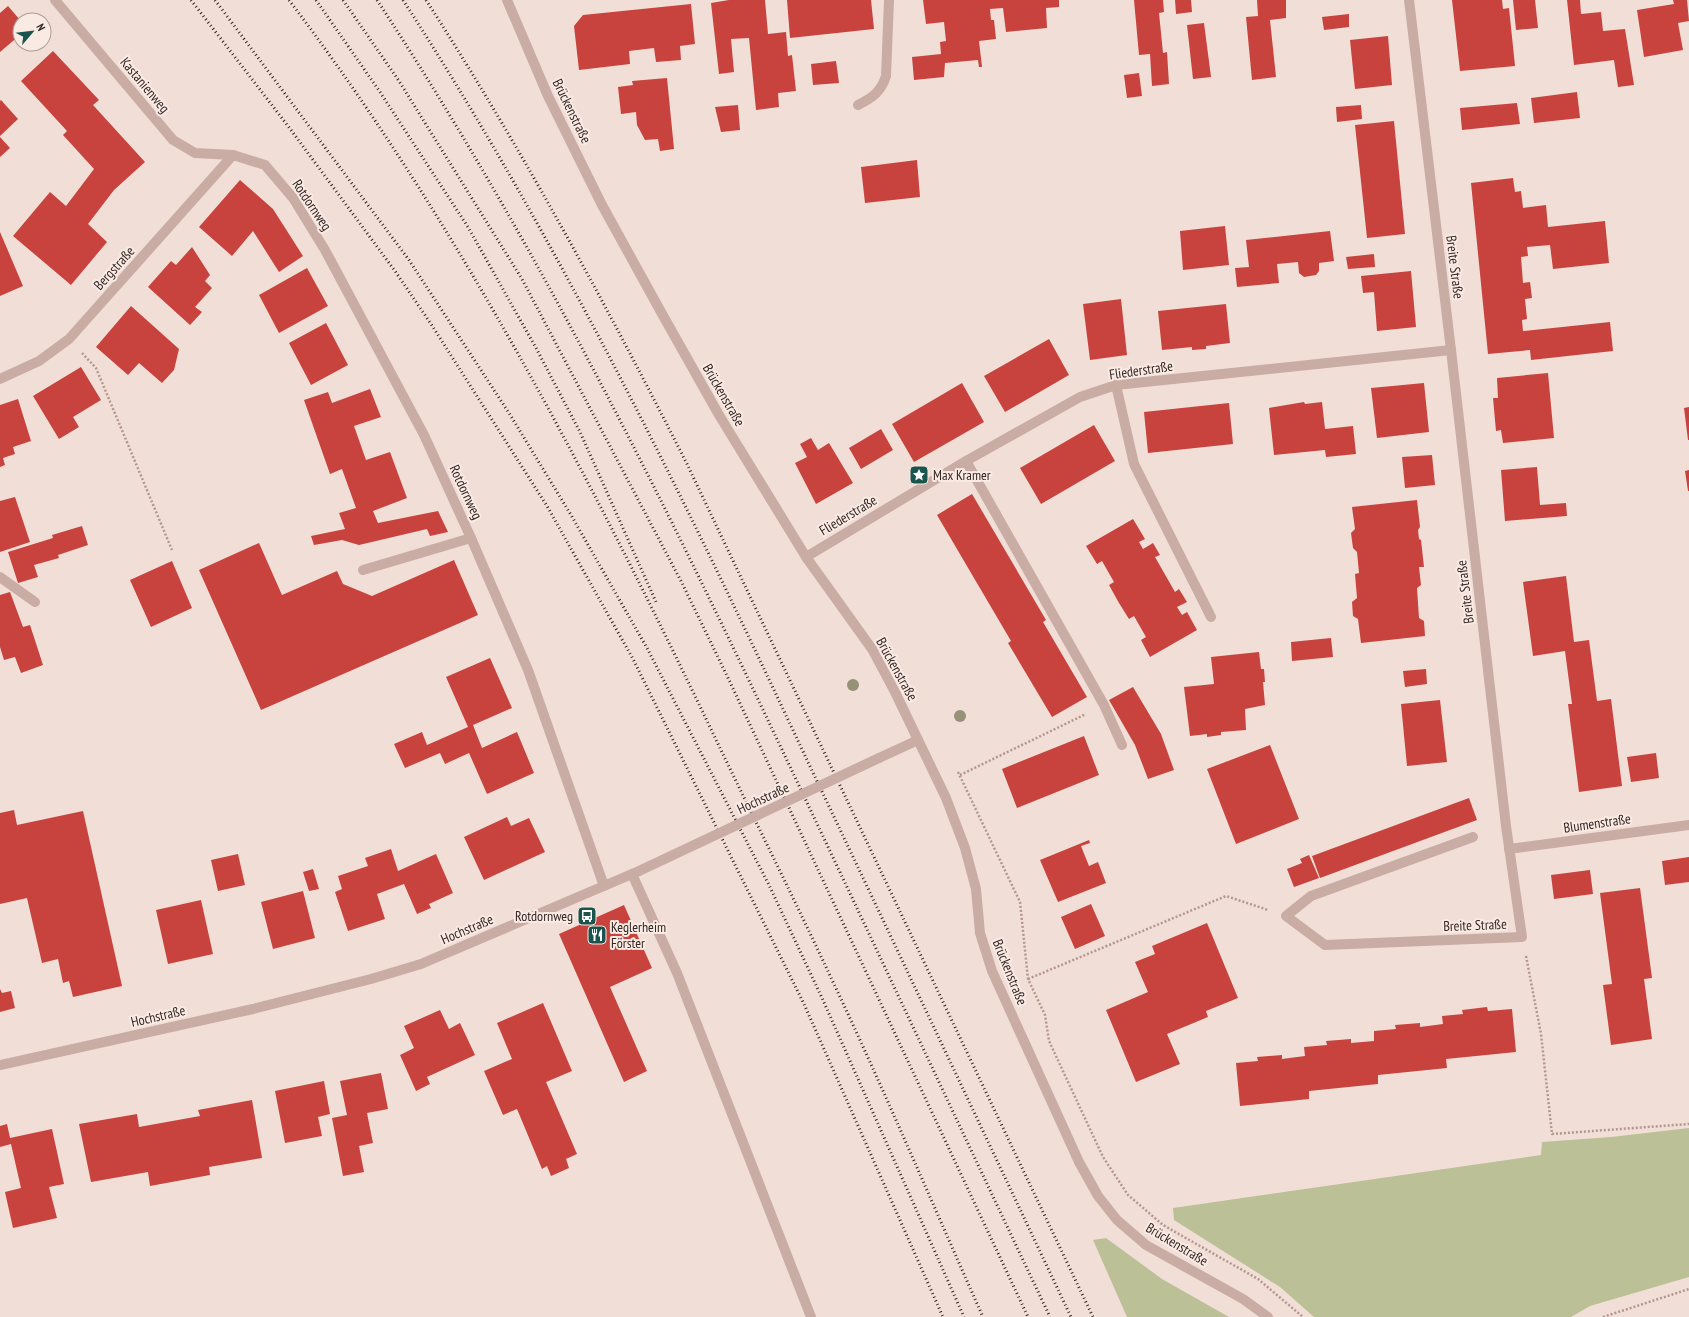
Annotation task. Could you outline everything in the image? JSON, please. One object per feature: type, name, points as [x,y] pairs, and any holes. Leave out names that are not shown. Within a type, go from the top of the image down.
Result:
[{"type":"street","name":"Kastanienweg","points":[[55,0],[173,140],[194,153],[233,155]]},
{"type":"street","name":"Brückenstraße","points":[[507,0],[548,96],[602,206],[719,415],[806,557],[872,649],[918,740],[946,798],[965,848],[976,888],[980,933],[992,971],[1079,1162],[1098,1196],[1117,1220],[1146,1245],[1244,1299],[1268,1317]]},
{"type":"street","points":[[858,105],[874,97],[882,87],[886,76],[889,0]]},
{"type":"street","name":"Breite Straße","points":[[1286,916],[1324,945],[1522,937],[1509,849],[1409,0]]},
{"type":"street","name":"Bergstraße","points":[[0,378],[40,361],[69,339],[233,155]]},
{"type":"street","name":"Rotdornweg","points":[[233,155],[265,165],[293,198],[325,250],[424,435],[471,538],[528,670],[604,886]]},
{"type":"street","name":"Fliederstraße","points":[[806,557],[966,461],[1080,397],[1116,385],[1451,350]]},
{"type":"street","points":[[1116,385],[1134,464],[1211,617]]},
{"type":"street","points":[[966,461],[1104,705],[1122,745]]},
{"type":"street","points":[[363,570],[471,538]]},
{"type":"street","points":[[0,577],[34,602]]},
{"type":"street","name":"Hochstraße","points":[[0,1065],[253,1009],[371,979],[421,964],[635,873],[918,740]]},
{"type":"street","name":"Blumenstraße","points":[[1509,849],[1689,825]]},
{"type":"street","points":[[1286,916],[1311,896],[1473,837]]},
{"type":"street","points":[[635,873],[677,973],[811,1317]]},
{"type":"path","points":[[69,339],[96,368],[172,550]]},
{"type":"path","points":[[960,775],[1104,705]]},
{"type":"path","points":[[1286,916],[1226,896],[1028,979],[1045,1015],[1048,1041],[1103,1157],[1128,1195],[1163,1225],[1258,1279],[1303,1317]]},
{"type":"path","points":[[1522,937],[1542,1034],[1552,1134],[1689,1124]]},
{"type":"path","points":[[1603,1317],[1689,1289]]},
{"type":"green space","points":[[1689,1128],[1689,1277],[1590,1306],[1571,1317],[1314,1317],[1280,1287],[1174,1220],[1173,1208],[1541,1155],[1542,1142],[1611,1137]]},
{"type":"green space","points":[[1106,1238],[1162,1279],[1229,1317],[1127,1317],[1093,1240]]},
{"type":"building","points":[[729,0],[765,0],[768,34],[786,32],[788,56],[792,55],[796,91],[778,93],[779,107],[756,110],[749,38],[731,39],[734,72],[719,74],[711,3]]},
{"type":"building","points":[[787,0],[871,0],[874,29],[790,38]]},
{"type":"building","points":[[923,0],[1059,0],[1059,7],[1046,8],[1047,28],[1006,32],[1003,8],[990,9],[991,20],[994,20],[996,39],[979,41],[982,67],[979,67],[978,60],[945,63],[944,77],[914,80],[912,57],[941,54],[940,42],[946,41],[944,22],[926,24]]},
{"type":"building","points":[[1134,0],[1163,0],[1164,12],[1159,13],[1163,53],[1167,52],[1169,84],[1152,86],[1150,54],[1139,55]]},
{"type":"building","points":[[1175,0],[1191,0],[1192,12],[1176,14]]},
{"type":"building","points":[[1257,0],[1286,0],[1286,18],[1270,20],[1276,77],[1252,80],[1246,17],[1258,16]]},
{"type":"building","points":[[1452,0],[1502,0],[1503,9],[1509,8],[1515,66],[1460,71]]},
{"type":"building","points":[[1513,0],[1535,0],[1538,28],[1516,30]]},
{"type":"building","points":[[1567,0],[1580,0],[1581,14],[1601,12],[1603,31],[1625,29],[1634,85],[1618,87],[1614,60],[1574,65]]},
{"type":"building","points":[[1673,0],[1687,0],[1689,21],[1678,23],[1683,50],[1644,57],[1637,10],[1674,4]]},
{"type":"building","points":[[691,4],[695,44],[680,46],[681,60],[656,62],[654,48],[629,51],[630,64],[579,70],[574,26],[583,15]]},
{"type":"building","points":[[8,6],[13,12],[12,42],[0,52],[0,13]]},
{"type":"building","points":[[1349,14],[1349,27],[1324,30],[1322,17]]},
{"type":"building","points":[[1204,23],[1211,77],[1193,79],[1187,25]]},
{"type":"building","points":[[1388,36],[1392,85],[1355,89],[1350,40]]},
{"type":"building","points":[[53,51],[99,100],[93,105],[145,162],[114,190],[88,224],[107,242],[71,285],[13,236],[50,192],[66,206],[94,169],[63,135],[67,131],[21,81]]},
{"type":"building","points":[[836,61],[839,83],[813,85],[811,64]]},
{"type":"building","points":[[1139,73],[1142,96],[1127,98],[1124,75]]},
{"type":"building","points":[[667,78],[674,149],[660,151],[658,139],[645,140],[637,125],[636,112],[621,114],[618,87],[633,85],[632,81]]},
{"type":"building","points":[[1577,92],[1580,118],[1534,123],[1531,98]]},
{"type":"building","points":[[1,100],[18,119],[0,136],[0,101]]},
{"type":"building","points":[[1517,103],[1520,124],[1462,130],[1460,108]]},
{"type":"building","points":[[738,105],[740,130],[721,132],[715,107]]},
{"type":"building","points":[[1361,105],[1362,119],[1337,122],[1336,107]]},
{"type":"building","points":[[1394,121],[1405,234],[1367,238],[1355,125]]},
{"type":"building","points":[[0,137],[10,148],[0,157]]},
{"type":"building","points":[[917,160],[920,197],[865,203],[861,167]]},
{"type":"building","points":[[1513,178],[1515,192],[1521,191],[1523,208],[1546,205],[1548,227],[1605,221],[1609,263],[1553,269],[1550,245],[1527,247],[1528,256],[1521,257],[1523,283],[1530,282],[1532,298],[1525,299],[1527,319],[1522,320],[1523,331],[1610,322],[1613,351],[1531,360],[1530,350],[1488,354],[1471,183]]},
{"type":"building","points":[[240,180],[273,209],[303,256],[279,272],[253,231],[232,256],[199,227]]},
{"type":"building","points":[[1225,226],[1229,265],[1183,270],[1180,231]]},
{"type":"building","points":[[1330,231],[1334,261],[1319,263],[1319,271],[1316,275],[1304,277],[1299,273],[1298,262],[1277,264],[1279,283],[1237,287],[1235,268],[1249,267],[1246,240]]},
{"type":"building","points":[[0,232],[23,286],[0,296]]},
{"type":"building","points":[[192,247],[210,275],[205,281],[212,288],[195,307],[202,312],[190,325],[148,287],[171,261],[176,265]]},
{"type":"building","points":[[1374,254],[1375,267],[1348,269],[1346,257]]},
{"type":"building","points":[[307,268],[328,306],[279,333],[259,295]]},
{"type":"building","points":[[1411,271],[1416,327],[1377,331],[1374,292],[1363,293],[1361,276]]},
{"type":"building","points":[[1121,299],[1127,355],[1090,360],[1083,304]]},
{"type":"building","points":[[1226,304],[1230,343],[1206,346],[1206,349],[1192,350],[1192,347],[1162,350],[1158,311]]},
{"type":"building","points":[[131,306],[179,349],[174,370],[162,383],[139,363],[128,375],[96,347]]},
{"type":"building","points":[[326,323],[348,365],[311,385],[289,343]]},
{"type":"building","points":[[1049,339],[1069,375],[1005,412],[984,376]]},
{"type":"building","points":[[81,367],[101,400],[73,417],[79,427],[59,439],[33,396]]},
{"type":"building","points":[[1548,373],[1554,438],[1503,443],[1501,430],[1496,431],[1493,398],[1498,398],[1497,378]]},
{"type":"building","points":[[962,383],[984,422],[914,462],[892,424]]},
{"type":"building","points":[[1424,383],[1429,432],[1377,438],[1371,388]]},
{"type":"building","points":[[370,389],[381,417],[354,426],[366,460],[390,452],[407,498],[373,511],[378,523],[438,511],[448,532],[430,536],[427,529],[359,545],[342,540],[314,545],[311,536],[345,529],[339,513],[356,508],[342,469],[330,474],[304,400],[328,392],[332,403]]},
{"type":"building","points":[[18,399],[31,441],[13,447],[15,454],[3,458],[5,465],[0,467],[0,405]]},
{"type":"building","points":[[1304,402],[1305,404],[1322,402],[1325,429],[1353,426],[1356,454],[1326,457],[1325,450],[1274,455],[1269,408]]},
{"type":"building","points":[[1229,403],[1233,444],[1148,453],[1144,412]]},
{"type":"building","points":[[1689,407],[1689,440],[1688,440],[1684,408]]},
{"type":"building","points":[[1094,425],[1115,461],[1041,504],[1020,468]]},
{"type":"building","points":[[881,429],[893,450],[861,469],[849,448]]},
{"type":"building","points":[[811,438],[818,450],[829,443],[853,483],[816,504],[795,463],[807,457],[800,444]]},
{"type":"building","points":[[1432,455],[1435,485],[1405,488],[1402,457]]},
{"type":"building","points":[[1537,467],[1540,505],[1566,503],[1567,516],[1505,521],[1501,470]]},
{"type":"building","points":[[1689,470],[1689,491],[1688,491],[1685,471]]},
{"type":"building","points":[[972,494],[1046,620],[1043,622],[1087,697],[1052,717],[1008,643],[1011,641],[937,515]]},
{"type":"building","points":[[15,497],[30,542],[0,552],[0,501]]},
{"type":"building","points":[[1417,500],[1420,527],[1418,530],[1419,539],[1421,540],[1424,567],[1419,567],[1421,585],[1417,588],[1419,618],[1424,621],[1425,636],[1361,643],[1358,619],[1353,616],[1352,602],[1357,598],[1355,574],[1359,573],[1357,552],[1353,548],[1351,533],[1355,529],[1352,507]]},
{"type":"building","points":[[1133,519],[1145,539],[1139,542],[1143,549],[1153,543],[1160,555],[1155,557],[1175,592],[1179,589],[1187,602],[1177,607],[1182,615],[1187,612],[1197,630],[1150,657],[1141,640],[1146,637],[1134,616],[1129,619],[1109,585],[1114,582],[1102,561],[1097,564],[1086,546]]},
{"type":"building","points":[[82,526],[88,545],[58,555],[59,558],[34,565],[38,577],[18,583],[8,552],[53,538],[52,535]]},
{"type":"building","points":[[259,543],[282,595],[337,571],[343,584],[372,596],[454,560],[478,615],[261,710],[199,570]]},
{"type":"building","points":[[172,561],[192,608],[151,627],[130,580]]},
{"type":"building","points":[[1566,576],[1574,642],[1589,640],[1597,701],[1611,699],[1622,786],[1579,792],[1568,704],[1572,704],[1565,651],[1533,656],[1523,582]]},
{"type":"building","points":[[10,592],[23,627],[30,625],[43,665],[21,673],[15,657],[4,660],[0,647],[0,595]]},
{"type":"building","points":[[1331,638],[1333,657],[1292,661],[1291,642]]},
{"type":"building","points":[[1259,652],[1261,669],[1264,669],[1265,682],[1263,682],[1265,705],[1245,709],[1246,730],[1221,732],[1221,735],[1207,737],[1207,734],[1190,736],[1184,687],[1214,684],[1211,657]]},
{"type":"building","points":[[490,658],[512,708],[473,725],[482,748],[517,732],[534,773],[487,794],[469,753],[445,764],[440,753],[405,768],[394,744],[422,732],[427,745],[468,727],[446,677]]},
{"type":"building","points":[[1426,669],[1427,684],[1405,687],[1403,671]]},
{"type":"building","points":[[1133,687],[1161,734],[1174,770],[1148,779],[1135,745],[1109,700]]},
{"type":"building","points":[[1440,700],[1447,762],[1407,766],[1401,704]]},
{"type":"building","points":[[1084,736],[1099,775],[1017,808],[1002,769]]},
{"type":"building","points":[[1270,745],[1299,819],[1236,844],[1207,769]]},
{"type":"building","points":[[1656,753],[1659,778],[1631,782],[1627,757]]},
{"type":"building","points":[[1469,798],[1477,820],[1320,878],[1312,856]]},
{"type":"building","points":[[14,810],[17,825],[83,811],[122,986],[73,997],[69,981],[63,983],[58,959],[42,963],[27,898],[0,904],[0,813]]},
{"type":"building","points":[[507,817],[511,826],[529,818],[545,852],[484,880],[464,837]]},
{"type":"building","points":[[1089,840],[1090,843],[1081,846],[1089,866],[1098,862],[1106,883],[1058,902],[1040,860]]},
{"type":"building","points":[[391,849],[398,871],[436,854],[453,893],[429,904],[431,908],[417,914],[404,884],[377,894],[385,919],[348,931],[335,892],[342,889],[338,876],[368,866],[365,858]]},
{"type":"building","points":[[238,854],[245,885],[218,891],[211,860]]},
{"type":"building","points":[[1309,855],[1319,878],[1294,887],[1287,869],[1302,863],[1300,859]]},
{"type":"building","points":[[1689,857],[1689,882],[1665,885],[1662,861]]},
{"type":"building","points":[[313,869],[319,889],[309,891],[303,872]]},
{"type":"building","points":[[1590,870],[1593,894],[1554,899],[1551,875]]},
{"type":"building","points":[[1640,888],[1652,978],[1644,979],[1652,1039],[1611,1045],[1603,985],[1612,984],[1600,893]]},
{"type":"building","points":[[303,891],[315,938],[273,949],[261,902]]},
{"type":"building","points":[[201,900],[213,954],[168,964],[156,910]]},
{"type":"building","points":[[1091,904],[1105,936],[1075,949],[1061,917]]},
{"type":"building","points":[[624,905],[652,968],[610,987],[647,1071],[624,1082],[559,934]]},
{"type":"building","points":[[1207,923],[1238,998],[1206,1011],[1208,1017],[1167,1034],[1180,1064],[1136,1082],[1106,1010],[1148,992],[1135,962],[1155,954],[1152,946]]},
{"type":"building","points":[[0,989],[2,993],[11,991],[15,1008],[0,1012]]},
{"type":"building","points":[[543,1003],[572,1071],[546,1082],[577,1154],[566,1159],[569,1168],[551,1176],[547,1166],[542,1169],[517,1109],[503,1115],[484,1071],[512,1059],[497,1023]]},
{"type":"building","points":[[1487,1007],[1488,1011],[1512,1009],[1516,1052],[1446,1059],[1447,1068],[1378,1075],[1378,1084],[1309,1091],[1309,1099],[1240,1106],[1236,1063],[1258,1061],[1257,1057],[1282,1055],[1282,1059],[1305,1056],[1304,1047],[1327,1045],[1326,1041],[1351,1039],[1351,1043],[1374,1041],[1374,1031],[1396,1029],[1395,1025],[1420,1023],[1420,1027],[1443,1024],[1442,1016],[1463,1014],[1462,1010]]},
{"type":"building","points":[[440,1010],[449,1029],[460,1023],[475,1055],[427,1077],[430,1084],[416,1091],[400,1055],[414,1048],[404,1026]]},
{"type":"building","points":[[381,1073],[388,1109],[367,1113],[373,1143],[359,1146],[364,1172],[343,1176],[332,1118],[347,1115],[340,1081]]},
{"type":"building","points":[[324,1081],[330,1114],[318,1117],[322,1136],[285,1143],[275,1091]]},
{"type":"building","points":[[252,1100],[262,1158],[209,1167],[210,1175],[150,1186],[148,1172],[91,1182],[79,1124],[137,1114],[139,1127],[200,1116],[198,1110]]},
{"type":"building","points":[[7,1124],[10,1138],[52,1129],[64,1184],[49,1187],[57,1218],[13,1228],[5,1192],[21,1188],[11,1144],[0,1147],[0,1126]]},
{"type":"railway","points":[[191,0],[288,126],[395,271],[431,324],[547,506],[633,659],[804,1004],[943,1317]]},
{"type":"railway","points":[[215,0],[409,260],[509,413],[571,515],[647,648],[769,885],[822,998],[964,1317]]},
{"type":"railway","points":[[289,0],[351,85],[409,172],[464,261],[517,352],[567,444],[663,631],[818,950],[983,1317]]},
{"type":"railway","points":[[316,0],[380,92],[468,227],[536,348],[580,432],[656,602]]},
{"type":"railway","points":[[343,0],[399,81],[522,279],[682,583],[1028,1317]]},
{"type":"railway","points":[[377,0],[437,95],[495,192],[550,289],[655,488],[754,690],[1050,1317]]},
{"type":"railway","points":[[403,0],[460,91],[515,184],[618,373],[667,469],[761,663],[1071,1317]]},
{"type":"railway","points":[[426,0],[530,171],[595,287],[687,464],[1093,1317]]},
{"type":"place","name":"Max Kramer","points":[[919,475]]},
{"type":"place","name":"Rotdornweg","points":[[587,916]]},
{"type":"place","name":"Keglerheim Förster","points":[[597,935]]}]
